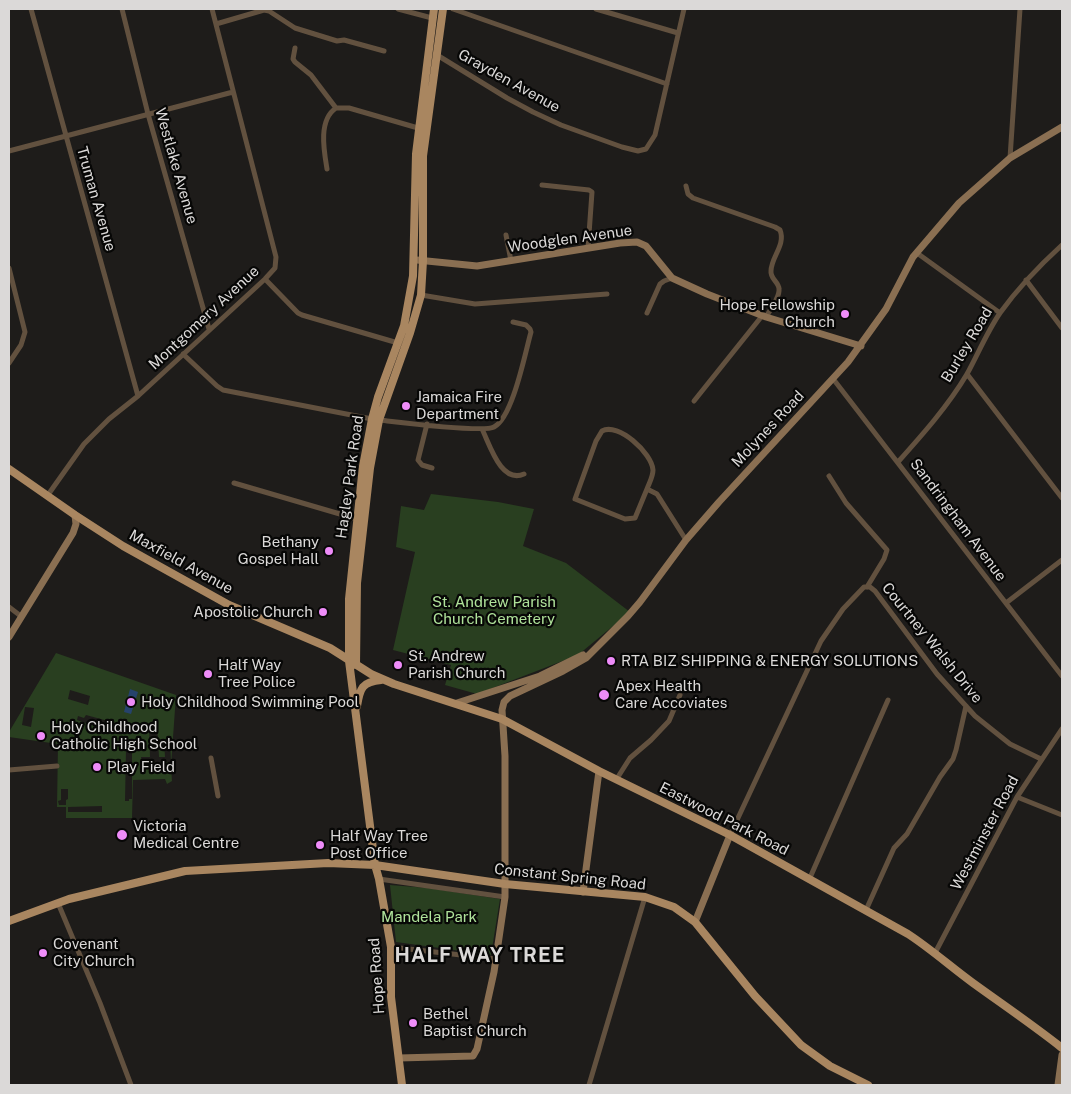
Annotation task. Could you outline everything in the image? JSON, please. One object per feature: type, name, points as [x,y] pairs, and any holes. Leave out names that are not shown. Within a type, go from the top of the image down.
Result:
[{"type":"main road","name":"Hagley Park Road","points":[[353,663],[360,550],[375,420],[410,333],[421,295],[416,154],[434,9]]},
{"type":"main road","name":"Hagley Park Road","points":[[375,865],[355,718],[350,599],[363,466],[404,326],[419,260],[423,156],[443,9]]},
{"type":"main road","name":"Molynes Road","points":[[457,703],[540,676],[593,651],[640,602],[686,540],[725,495],[834,380],[861,346],[886,309],[917,253],[958,203],[1010,158],[1062,127]]},
{"type":"main road","name":"Woodglen Avenue","points":[[419,260],[477,266],[631,241],[642,243],[650,249],[672,278],[764,316],[861,346]]},
{"type":"main road","name":"Maxfield Avenue","points":[[9,468],[122,546],[216,599],[330,648],[353,663]]},
{"type":"main road","points":[[9,637],[73,533],[76,524],[75,515]]},
{"type":"main road","points":[[399,1058],[474,1056],[496,959],[505,896],[505,756],[502,706],[507,698],[572,666],[586,658],[593,651]]},
{"type":"main road","name":"Eastwood Park Road","points":[[353,663],[382,680],[502,719],[599,772],[730,835],[908,934],[936,952],[973,983],[1021,1016],[1062,1048]]},
{"type":"main road","points":[[355,718],[363,686],[372,681],[382,680]]},
{"type":"main road","points":[[583,892],[599,772]]},
{"type":"main road","points":[[695,922],[730,835]]},
{"type":"main road","name":"Constant Spring Road","points":[[9,921],[68,899],[185,870],[328,864],[375,865],[505,884],[645,898],[674,907],[695,922],[755,996],[802,1045],[830,1066],[868,1085]]},
{"type":"main road","name":"Hope Road","points":[[375,865],[380,879],[391,947],[392,997],[402,1085]]},
{"type":"main road","points":[[1058,1085],[1062,1055]]},
{"type":"street","name":"Truman Avenue","points":[[31,9],[138,396]]},
{"type":"street","name":"Westlake Avenue","points":[[122,9],[148,114],[209,330]]},
{"type":"street","name":"Montgomery Avenue","points":[[50,492],[84,444],[109,419],[138,396],[274,268],[276,257],[212,9]]},
{"type":"street","points":[[398,9],[432,18]]},
{"type":"street","points":[[453,9],[667,84]]},
{"type":"street","points":[[596,9],[678,33]]},
{"type":"street","name":"Grayden Avenue","points":[[437,55],[507,98],[560,125],[638,151],[646,149],[655,134],[684,9]]},
{"type":"street","points":[[1010,158],[1020,9]]},
{"type":"street","points":[[216,24],[264,10],[269,11],[295,28],[337,41],[344,40],[384,51]]},
{"type":"street","points":[[295,48],[294,62],[311,74],[336,108]]},
{"type":"street","points":[[9,151],[233,92]]},
{"type":"street","points":[[336,108],[349,108],[418,128]]},
{"type":"street","points":[[327,169],[323,145],[324,135],[328,118],[336,108]]},
{"type":"street","points":[[542,185],[589,190],[592,192],[588,248]]},
{"type":"street","points":[[686,186],[690,196],[780,230],[781,243],[771,271],[772,278],[779,285],[779,291],[764,316],[694,401]]},
{"type":"street","points":[[506,235],[510,261]]},
{"type":"street","name":"Burley Road","points":[[898,462],[924,433],[967,374],[1000,313],[1026,280],[1062,245]]},
{"type":"street","points":[[917,253],[1000,313]]},
{"type":"street","points":[[9,268],[25,332],[21,345],[9,363]]},
{"type":"street","points":[[647,313],[660,284],[672,278]]},
{"type":"street","points":[[264,279],[302,315],[398,343]]},
{"type":"street","points":[[1026,280],[1062,328]]},
{"type":"street","points":[[421,295],[475,304],[607,294]]},
{"type":"street","points":[[183,354],[217,386],[224,390],[375,420],[482,429],[495,426],[504,416],[522,369],[530,329],[526,325],[513,322]]},
{"type":"street","points":[[967,374],[1062,498]]},
{"type":"street","name":"Sandringham Avenue","points":[[834,380],[1062,676]]},
{"type":"street","points":[[427,424],[418,460],[422,465],[432,468]]},
{"type":"street","points":[[482,429],[504,472],[514,476],[524,474]]},
{"type":"street","points":[[609,429],[631,439],[647,454],[653,470],[647,489],[635,518],[630,519],[625,519],[575,498],[596,441],[602,431],[609,429]]},
{"type":"street","points":[[828,476],[846,503],[887,550],[884,559],[867,586]]},
{"type":"street","points":[[234,483],[357,519]]},
{"type":"street","points":[[647,489],[660,497],[686,540]]},
{"type":"street","points":[[1006,603],[1062,560]]},
{"type":"street","name":"Courtney Walsh Drive","points":[[730,835],[821,641],[842,609],[862,588],[867,586],[875,591],[937,674],[966,706],[1010,744],[1041,759]]},
{"type":"street","points":[[9,607],[22,617]]},
{"type":"street","points":[[616,780],[630,758],[669,721],[680,695]]},
{"type":"street","points":[[809,880],[888,700]]},
{"type":"street","points":[[866,910],[894,848],[907,834],[940,777],[953,759],[966,706]]},
{"type":"street","name":"Westminster Road","points":[[936,952],[1017,796],[1062,729]]},
{"type":"street","points":[[211,758],[218,796]]},
{"type":"street","points":[[9,770],[57,766]]},
{"type":"street","points":[[1017,796],[1062,815]]},
{"type":"street","points":[[380,879],[505,896]]},
{"type":"street","points":[[589,1085],[645,898]]},
{"type":"street","points":[[58,903],[110,1026],[131,1085]]},
{"type":"street","points":[[391,947],[496,959]]},
{"type":"green space","name":"St. Andrew Parish Church Cemetery","points":[[431,494],[498,502],[534,509],[523,546],[566,563],[630,612],[578,655],[477,694],[445,685],[451,665],[393,650],[415,552],[396,547],[401,506],[424,510]]},
{"type":"green space","name":"Holy Childhood Catholic High School","points":[[56,653],[176,695],[171,766],[172,781],[167,784],[165,779],[133,780],[132,818],[66,818],[66,807],[57,807],[58,744],[9,737],[9,732]],"holes":[[[70,690],[90,696],[88,705],[68,699]],[[25,707],[34,708],[31,727],[22,725]],[[86,715],[108,721],[106,730],[77,720],[78,716],[84,718]],[[149,724],[157,724],[159,757],[165,757],[164,740],[170,739],[171,762],[142,763],[141,757],[150,757]],[[126,750],[132,750],[132,799],[129,799],[129,801],[125,801]],[[61,789],[68,789],[66,805],[59,805],[58,801],[61,800]],[[102,806],[102,812],[68,812],[68,807]]]},
{"type":"green space","name":"Mandela Park","points":[[390,885],[428,888],[500,899],[491,955],[396,942]]},
{"type":"water","name":"Holy Childhood Swimming Pool","points":[[130,689],[138,692],[131,714],[124,712]]},
{"type":"place","name":"Hope Fellowship Church","points":[[845,314]]},
{"type":"place","name":"Jamaica Fire Department","points":[[406,406]]},
{"type":"place","name":"Bethany Gospel Hall","points":[[329,551]]},
{"type":"place","name":"Apostolic Church","points":[[323,612]]},
{"type":"place","name":"RTA BIZ SHIPPING & ENERGY SOLUTIONS","points":[[611,661]]},
{"type":"place","name":"St. Andrew Parish Church","points":[[398,665]]},
{"type":"place","name":"Half Way Tree Police","points":[[208,674]]},
{"type":"place","name":"Apex Health Care Accoviates","points":[[604,695]]},
{"type":"place","name":"Holy Childhood Swimming Pool","points":[[131,702]]},
{"type":"place","name":"Holy Childhood Catholic High School","points":[[41,736]]},
{"type":"place","name":"Play Field","points":[[97,767]]},
{"type":"place","name":"Victoria Medical Centre","points":[[122,835]]},
{"type":"place","name":"Half Way Tree Post Office","points":[[320,845]]},
{"type":"place","name":"Covenant City Church","points":[[43,953]]},
{"type":"place","name":"Bethel Baptist Church","points":[[413,1023]]},
{"type":"district","name":"HALF WAY TREE","points":[[480,956]]}]
